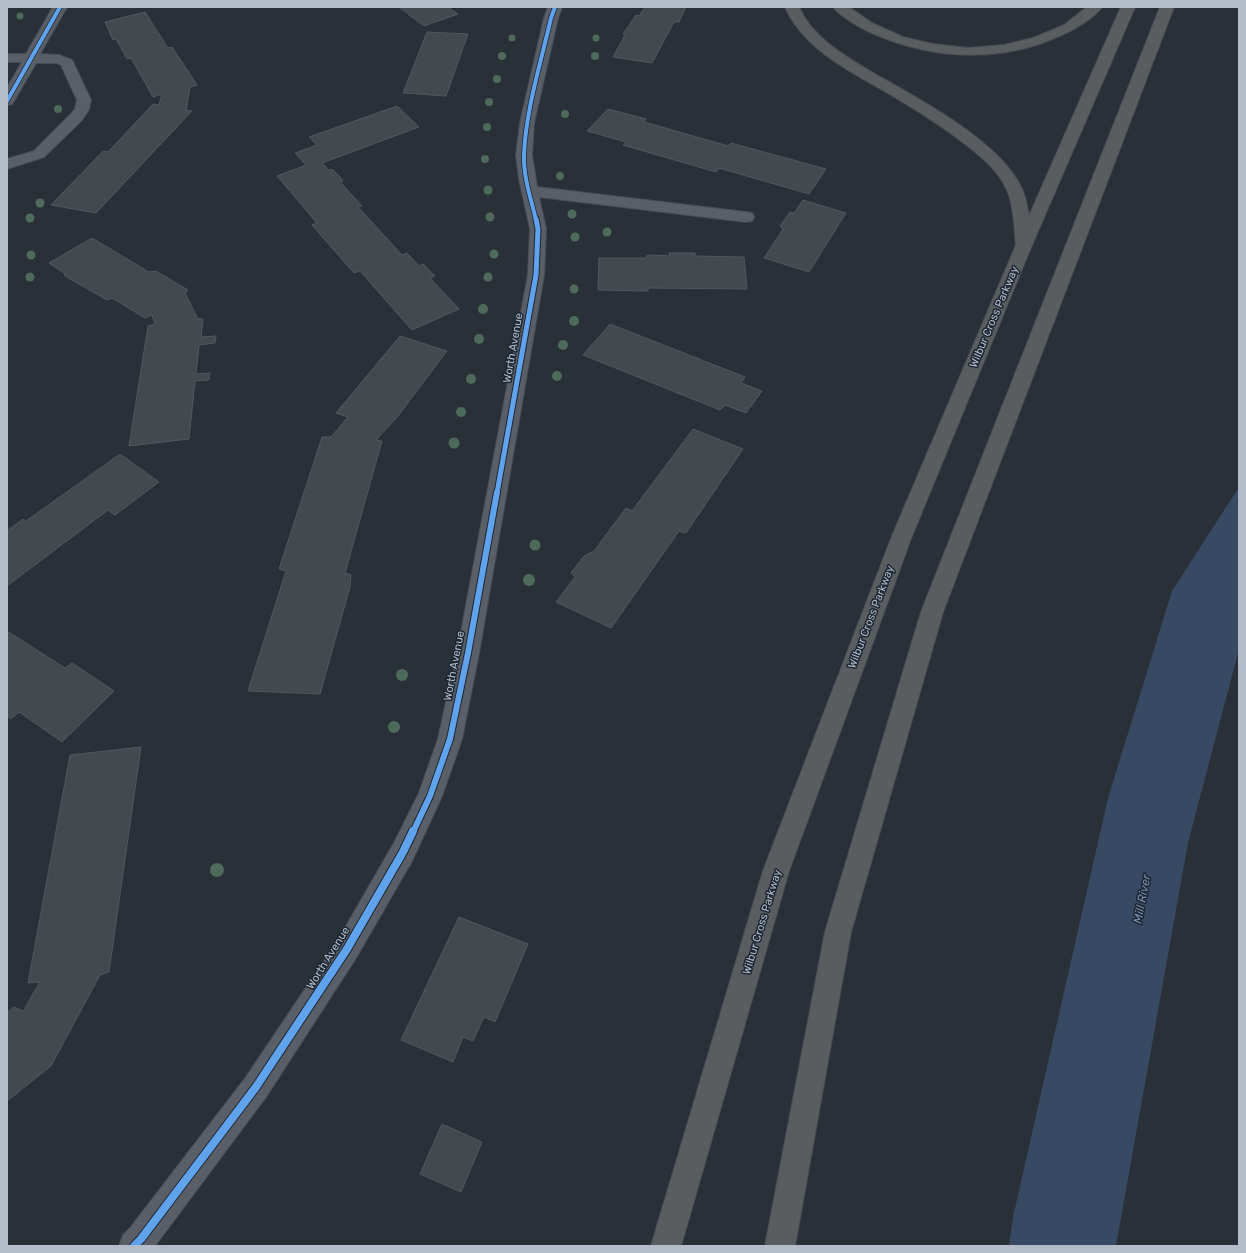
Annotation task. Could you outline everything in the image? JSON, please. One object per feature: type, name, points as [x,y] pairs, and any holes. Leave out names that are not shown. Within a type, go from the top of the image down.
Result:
[{"type":"highway","points":[[792,7],[795,15],[803,26],[828,50],[947,124],[992,158],[1006,173],[1015,189],[1024,245]]},
{"type":"highway","points":[[840,7],[864,25],[907,42],[946,49],[986,51],[1029,45],[1048,39],[1076,22],[1095,7]]},
{"type":"highway","name":"Wilbur Cross Parkway","points":[[666,1246],[776,871],[902,536],[1024,245],[1128,7]]},
{"type":"highway","points":[[780,1246],[838,932],[932,612],[1167,7]]},
{"type":"street","points":[[7,102],[60,7]]},
{"type":"street","name":"Worth Avenue","points":[[134,1246],[141,1239],[256,1087],[347,949],[403,852],[430,796],[450,739],[468,653],[536,275],[538,229],[524,155],[527,123],[551,18],[555,7]]},
{"type":"street","points":[[7,58],[59,59],[68,63],[84,100],[82,109],[77,117],[39,154],[7,164]]},
{"type":"street","points":[[530,191],[746,217]]},
{"type":"water","name":"Mill River","points":[[1239,487],[1239,649],[1188,843],[1116,1246],[1009,1246],[1013,1217],[1108,798],[1172,591]]},
{"type":"building","points":[[399,7],[448,7],[458,14],[424,26]]},
{"type":"building","points":[[645,7],[686,7],[679,22],[674,22],[652,63],[613,57],[625,35],[623,34],[636,15],[639,16]]},
{"type":"building","points":[[145,12],[168,48],[172,47],[197,85],[190,87],[186,110],[192,111],[96,213],[51,205],[103,151],[108,152],[153,104],[159,105],[162,94],[153,97],[131,58],[127,59],[116,39],[113,40],[105,22]]},
{"type":"building","points":[[427,32],[468,34],[446,96],[403,93]]},
{"type":"building","points":[[397,106],[419,127],[322,163],[329,170],[332,169],[343,180],[341,183],[362,206],[358,207],[402,255],[407,253],[419,266],[423,264],[435,276],[430,278],[459,309],[412,330],[360,271],[354,273],[312,225],[317,223],[277,176],[306,165],[295,153],[317,145],[309,137]]},
{"type":"building","points":[[608,109],[646,119],[644,122],[728,146],[731,143],[826,169],[809,194],[719,168],[716,172],[623,145],[626,142],[587,131]]},
{"type":"building","points":[[803,200],[846,213],[809,272],[764,258],[783,229],[780,226],[790,212],[794,213]]},
{"type":"building","points":[[92,238],[149,272],[156,271],[188,290],[185,293],[198,319],[203,319],[201,337],[216,336],[215,343],[199,345],[196,374],[210,373],[209,380],[195,381],[189,439],[129,446],[148,326],[155,324],[152,315],[145,318],[112,298],[107,300],[65,276],[64,273],[49,263]]},
{"type":"building","points":[[669,253],[695,253],[695,256],[744,257],[747,289],[648,288],[648,291],[598,290],[599,258],[645,258],[648,255],[670,256]]},
{"type":"building","points":[[610,324],[745,377],[741,383],[762,391],[746,413],[725,405],[720,410],[583,355]]},
{"type":"building","points":[[400,336],[447,351],[398,416],[376,440],[382,441],[345,573],[351,575],[350,587],[320,694],[248,691],[286,571],[279,569],[322,437],[331,437],[348,417],[336,413]]},
{"type":"building","points":[[693,429],[743,449],[686,533],[679,531],[611,628],[556,602],[575,577],[571,573],[584,556],[594,551],[626,508],[632,511]]},
{"type":"building","points":[[120,454],[159,482],[115,515],[108,510],[7,586],[7,531],[23,519],[26,521]]},
{"type":"building","points":[[7,631],[65,668],[72,663],[114,691],[62,742],[19,712],[11,719],[7,716]]},
{"type":"building","points":[[141,747],[109,972],[100,975],[51,1066],[7,1101],[7,1013],[14,1007],[23,1011],[40,982],[28,983],[70,755]]},
{"type":"building","points":[[459,917],[528,944],[495,1022],[484,1017],[473,1041],[463,1037],[453,1062],[401,1040]]},
{"type":"building","points":[[442,1124],[482,1142],[461,1192],[420,1174]]},
{"type":"cycle path","points":[[7,101],[60,7]]},
{"type":"cycle path","points":[[134,1246],[141,1239],[256,1087],[347,949],[403,852],[430,796],[450,739],[468,653],[536,275],[538,229],[527,179],[524,155],[527,123],[551,18],[555,7]]}]
